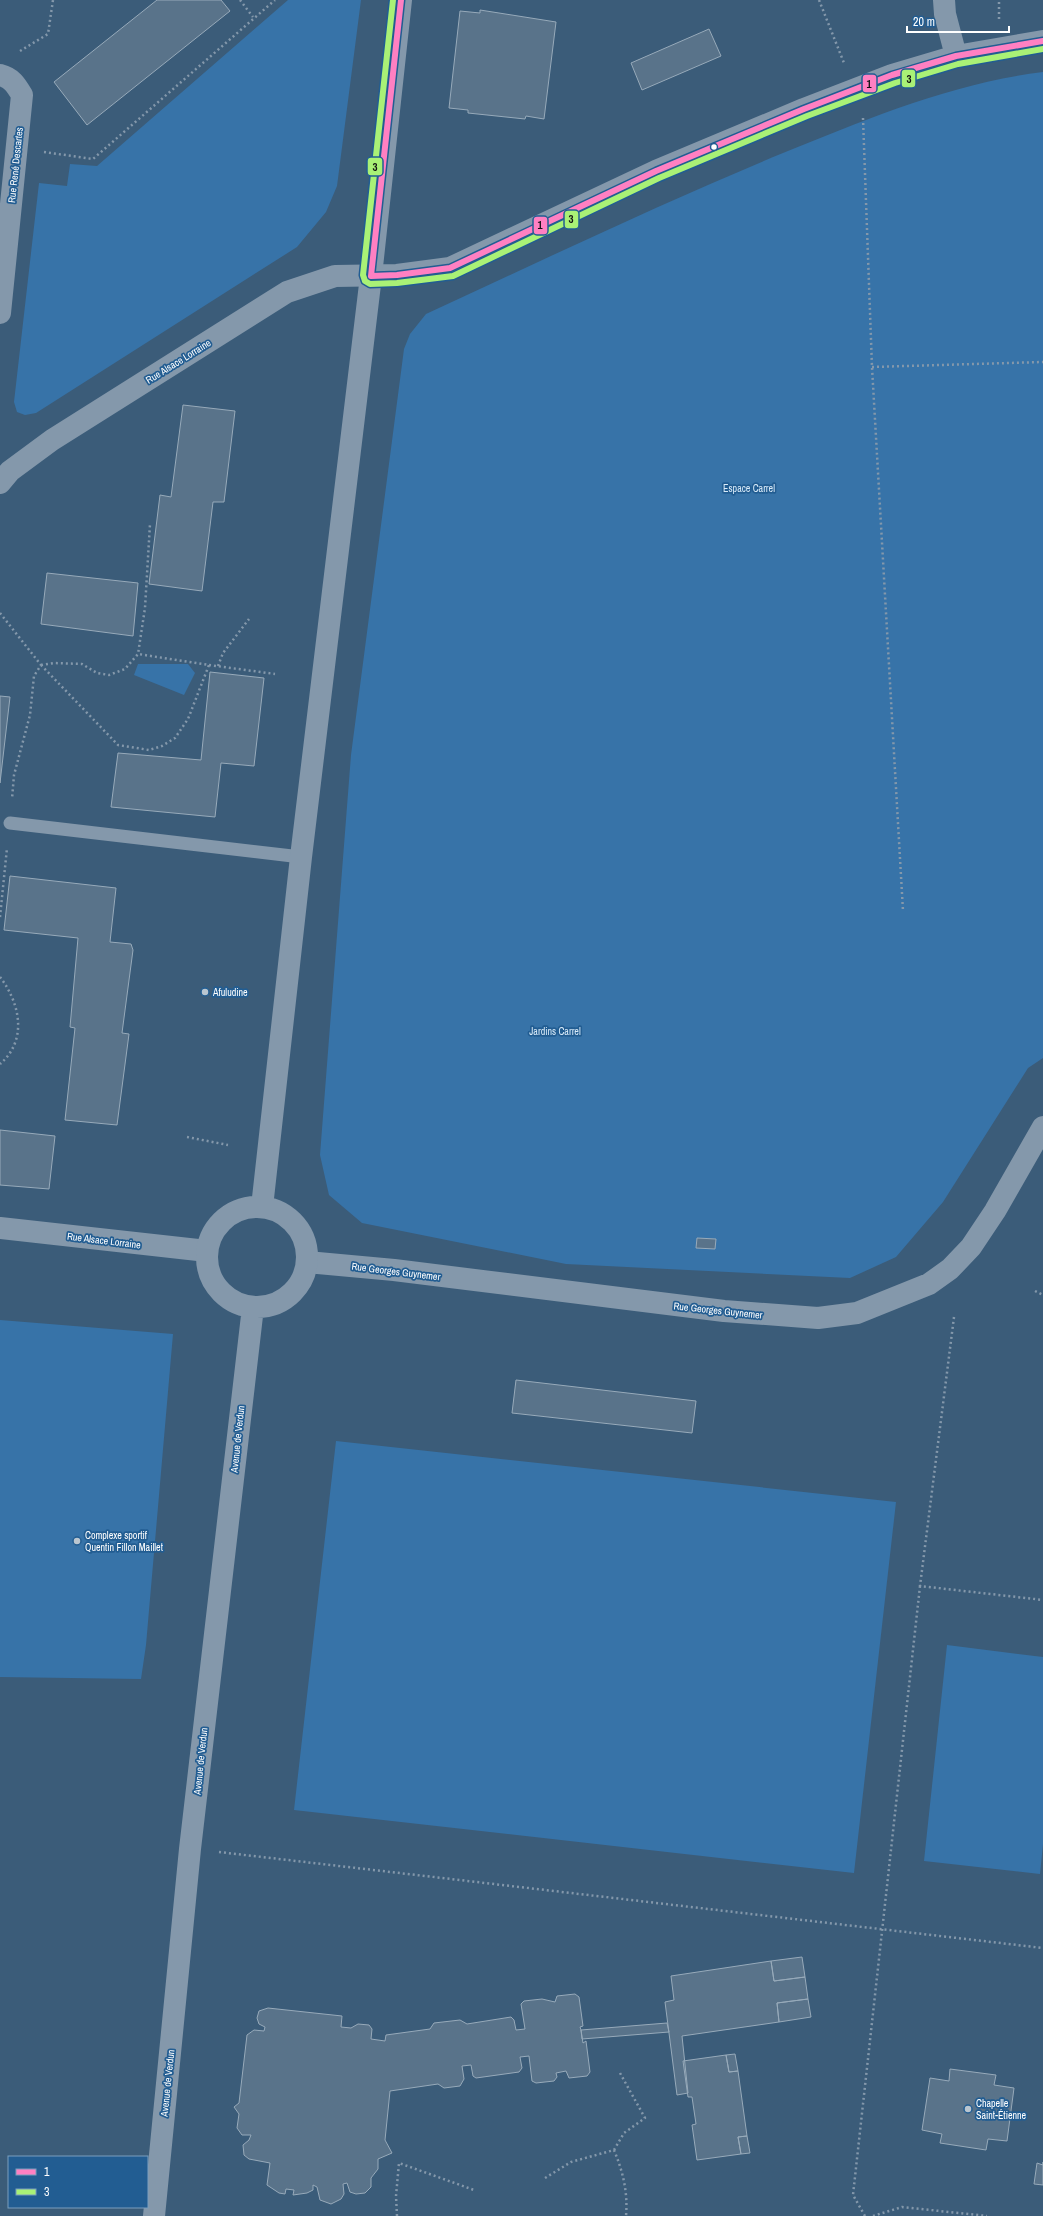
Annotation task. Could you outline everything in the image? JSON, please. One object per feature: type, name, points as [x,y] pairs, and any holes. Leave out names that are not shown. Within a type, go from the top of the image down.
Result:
[{"type":"street","points":[[262,1207],[301,857],[371,276],[401,0]]},
{"type":"street","points":[[944,0],[945,14],[956,56]]},
{"type":"street","name":"Rue Alsace Lorraine","points":[[3,470],[287,292],[336,276],[396,275],[450,268],[656,171],[804,109],[892,75],[956,56],[1043,41]]},
{"type":"street","name":"Rue René Descartes","points":[[0,75],[8,77],[16,84],[22,95],[18,148],[4,235],[0,313]]},
{"type":"street","name":"Rue Georges Guynemer","points":[[307,1262],[394,1270],[724,1311],[818,1318],[857,1313],[929,1284],[950,1269],[971,1247],[995,1211],[1043,1127]]},
{"type":"street","points":[[262,1207],[280,1213],[296,1226],[304,1239],[307,1262],[301,1282],[292,1294],[274,1304],[253,1307],[236,1303],[221,1292],[211,1278],[207,1251],[214,1232],[229,1216],[245,1209],[262,1207]]},
{"type":"street","name":"Rue Alsace Lorraine","points":[[0,1228],[207,1251]]},
{"type":"street","name":"Avenue de Verdun","points":[[154,2216],[190,1849],[253,1307]]},
{"type":"lane","points":[[10,823],[301,857]]},
{"type":"path","points":[[19,52],[48,34],[53,0]]},
{"type":"path","points":[[240,0],[253,18]]},
{"type":"path","points":[[40,151],[93,159],[275,0]]},
{"type":"path","points":[[820,0],[845,66]]},
{"type":"path","points":[[999,0],[999,19]]},
{"type":"path","points":[[862,114],[872,367],[903,910]]},
{"type":"path","points":[[872,367],[1043,362]]},
{"type":"path","points":[[0,917],[14,775],[30,715],[34,676],[41,665],[54,663],[82,664],[97,673],[108,675],[125,669],[138,654],[145,608],[150,524]]},
{"type":"path","points":[[0,614],[41,665],[118,745],[149,750],[162,746],[175,738],[188,719],[209,665]]},
{"type":"path","points":[[218,666],[223,653],[248,619]]},
{"type":"path","points":[[138,654],[276,674]]},
{"type":"path","points":[[0,977],[10,990],[19,1024],[16,1046],[0,1064]]},
{"type":"path","points":[[187,1137],[228,1146]]},
{"type":"path","points":[[1035,1291],[1043,1295]]},
{"type":"path","points":[[865,2216],[853,2195],[920,1586],[954,1317]]},
{"type":"path","points":[[920,1586],[1043,1600]]},
{"type":"path","points":[[190,1849],[1043,1948]]},
{"type":"path","points":[[546,2178],[571,2162],[614,2150],[624,2133],[645,2118],[620,2073]]},
{"type":"path","points":[[614,2150],[624,2172],[627,2201],[626,2216]]},
{"type":"path","points":[[397,2216],[396,2196],[399,2163],[474,2190]]},
{"type":"path","points":[[873,2216],[902,2207],[987,2216]]},
{"type":"green space","points":[[288,0],[361,0],[337,186],[326,212],[297,247],[36,413],[25,415],[17,412],[14,402],[39,183],[67,186],[70,164],[97,166]]},
{"type":"green space","points":[[1043,72],[1043,1058],[1028,1068],[943,1202],[896,1257],[850,1278],[566,1264],[362,1223],[329,1195],[320,1155],[351,755],[404,349],[410,334],[426,314],[648,211],[783,153],[878,115],[943,93],[1009,77]]},
{"type":"green space","points":[[138,664],[188,664],[195,673],[184,695],[134,675]]},
{"type":"green space","name":"Complexe sportif Quentin Fillon Maillet","points":[[0,1320],[173,1334],[146,1645],[141,1679],[0,1677]]},
{"type":"green space","points":[[336,1441],[896,1502],[854,1873],[294,1810]]},
{"type":"green space","points":[[947,1645],[1043,1657],[1043,1844],[1040,1874],[924,1861]]},
{"type":"building","points":[[157,0],[221,0],[230,11],[87,125],[54,82]]},
{"type":"building","points":[[480,10],[556,22],[544,119],[526,116],[525,119],[468,113],[468,110],[449,108],[460,11],[480,13]]},
{"type":"building","points":[[709,29],[721,56],[642,90],[631,63]]},
{"type":"building","points":[[183,405],[235,411],[224,502],[213,502],[202,591],[149,584],[160,495],[171,497]]},
{"type":"building","points":[[47,573],[138,583],[133,636],[41,624]]},
{"type":"building","points":[[210,672],[264,678],[254,766],[221,763],[215,817],[111,807],[118,753],[201,760]]},
{"type":"building","points":[[0,696],[10,697],[0,783]]},
{"type":"building","points":[[10,876],[116,888],[110,942],[131,944],[133,950],[122,1033],[129,1034],[117,1125],[65,1120],[75,1028],[70,1027],[78,938],[4,930]]},
{"type":"building","points":[[0,1130],[55,1136],[49,1189],[0,1185]]},
{"type":"building","points":[[697,1238],[716,1239],[715,1249],[696,1248]]},
{"type":"building","points":[[516,1380],[696,1401],[692,1433],[512,1413]]},
{"type":"building","points":[[802,1957],[805,1977],[774,1981],[771,1961]]},
{"type":"building","points":[[771,1961],[774,1981],[805,1977],[808,1999],[777,2003],[779,2022],[682,2036],[688,2093],[677,2095],[665,2002],[674,2000],[671,1976]]},
{"type":"building","points":[[575,1994],[579,1997],[583,2026],[580,2027],[583,2043],[586,2041],[590,2072],[587,2076],[569,2078],[566,2071],[556,2073],[557,2077],[554,2081],[536,2083],[532,2081],[529,2056],[520,2057],[522,2068],[519,2072],[476,2078],[473,2076],[471,2065],[462,2066],[464,2079],[460,2086],[444,2088],[438,2084],[390,2091],[385,2140],[392,2153],[378,2159],[378,2169],[371,2178],[371,2187],[365,2193],[356,2194],[350,2192],[347,2183],[343,2184],[344,2194],[341,2199],[331,2204],[320,2200],[317,2187],[313,2185],[313,2190],[307,2193],[293,2195],[294,2190],[286,2189],[285,2194],[279,2193],[267,2185],[270,2163],[249,2159],[244,2155],[243,2145],[249,2140],[251,2135],[242,2135],[237,2128],[239,2114],[234,2107],[239,2103],[247,2035],[254,2030],[264,2031],[265,2027],[259,2024],[257,2018],[259,2011],[268,2008],[342,2016],[341,2027],[351,2028],[358,2024],[369,2025],[372,2029],[371,2039],[385,2041],[386,2035],[430,2029],[434,2023],[460,2020],[467,2024],[511,2017],[514,2020],[516,2030],[525,2029],[521,2004],[524,2001],[542,1999],[555,2002],[557,1996]]},
{"type":"building","points":[[808,1999],[811,2017],[779,2022],[777,2003]]},
{"type":"building","points":[[667,2023],[669,2032],[582,2039],[581,2030]]},
{"type":"building","points":[[735,2054],[738,2071],[729,2072],[726,2055]]},
{"type":"building","points":[[726,2055],[729,2072],[738,2071],[747,2136],[738,2137],[741,2154],[697,2160],[692,2125],[696,2124],[692,2097],[688,2097],[683,2061]]},
{"type":"building","name":"Chapelle Saint-Étienne","points":[[950,2069],[996,2075],[994,2085],[1014,2088],[1007,2141],[988,2139],[986,2150],[940,2143],[942,2134],[922,2130],[930,2078],[949,2081]]},
{"type":"building","points":[[747,2136],[750,2153],[741,2154],[738,2137]]},
{"type":"building","points":[[1037,2163],[1043,2165],[1043,2185],[1034,2184]]},
{"type":"transit line","name":"3","points":[[393,0],[363,275],[365,281],[370,284],[397,283],[453,276],[659,178],[807,116],[895,83],[958,64],[1043,49]]},
{"type":"transit line","name":"1","points":[[371,276],[401,0]]},
{"type":"transit line","name":"1","points":[[371,276],[397,275],[450,268],[656,171],[804,109],[892,75],[956,56],[1043,41]]},
{"type":"place","name":"Afuludine","points":[[205,992]]},
{"type":"place","name":"Complexe sportif Quentin Fillon Maillet","points":[[77,1541]]},
{"type":"place","name":"Chapelle Saint-Étienne","points":[[968,2109]]},
{"type":"park label","name":"Espace Carrel","points":[[749,488]]},
{"type":"park label","name":"Jardins Carrel","points":[[555,1031]]}]
